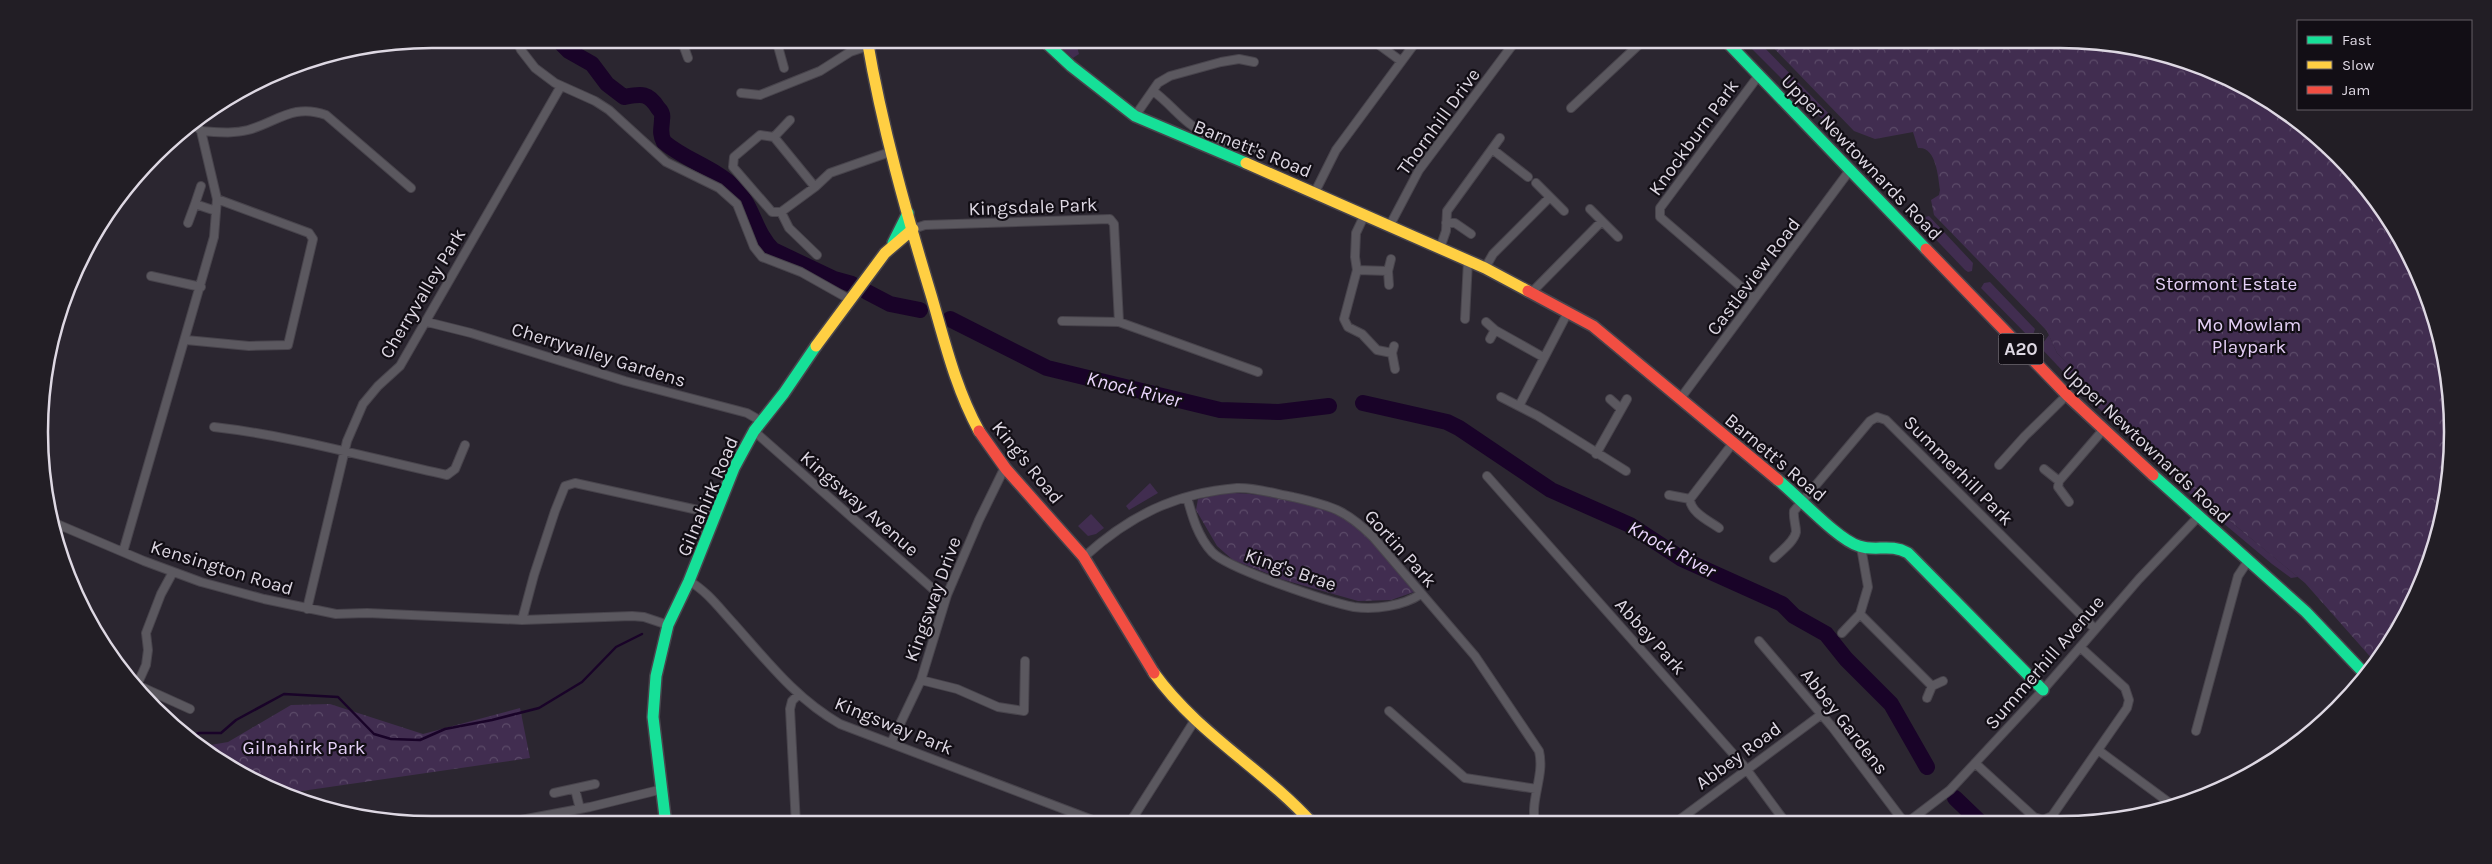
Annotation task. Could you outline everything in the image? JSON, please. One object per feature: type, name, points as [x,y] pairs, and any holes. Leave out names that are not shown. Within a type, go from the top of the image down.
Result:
[{"type":"main road","name":"King's Road","points":[[868,48],[878,103],[890,152],[966,406],[983,439],[1084,557],[1145,662],[1166,689],[1195,720],[1267,777],[1304,816]]},
{"type":"main road","name":"Barnett's Road","points":[[1052,48],[1083,76],[1136,116],[1316,192],[1485,268],[1593,326],[1802,500],[1846,541],[1861,547],[1897,547],[1908,553],[2042,690]]},
{"type":"main road","name":"Upper Newtownards Road","points":[[1733,48],[2067,395],[2198,517],[2317,622],[2362,670]]},
{"type":"main road","points":[[892,245],[908,213]]},
{"type":"main road","name":"Gilnahirk Road","points":[[665,816],[655,736],[654,696],[659,657],[668,625],[689,581],[734,468],[754,431],[784,393],[816,344],[849,299],[892,245],[913,229]]},
{"type":"street","points":[[520,48],[535,68],[561,86],[595,100],[610,110],[666,162],[719,188],[737,204],[754,247],[762,257],[801,272],[849,299]]},
{"type":"street","points":[[684,48],[688,58]]},
{"type":"street","points":[[778,48],[784,68]]},
{"type":"street","points":[[741,93],[760,95],[820,71],[857,48]]},
{"type":"street","points":[[1383,48],[1401,61]]},
{"type":"street","points":[[1316,192],[1336,150],[1411,48]]},
{"type":"street","name":"Thornhill Drive","points":[[1390,225],[1419,170],[1510,48]]},
{"type":"street","points":[[1571,108],[1635,48]]},
{"type":"street","points":[[1136,116],[1158,83],[1170,76],[1221,62],[1239,59],[1254,62]]},
{"type":"street","name":"Knockburn Park","points":[[1754,298],[1660,218],[1660,208],[1759,75]]},
{"type":"street","name":"Cherryvalley Park","points":[[307,609],[344,453],[362,404],[400,366],[561,86]]},
{"type":"street","points":[[1153,91],[1166,100],[1191,125],[1233,144],[1255,149]]},
{"type":"street","points":[[201,131],[232,133],[249,130],[284,114],[315,111],[326,115],[411,188]]},
{"type":"street","points":[[774,137],[790,120]]},
{"type":"street","name":"Kensington Road","points":[[198,127],[201,131],[218,199],[214,237],[186,340],[123,552],[173,572],[249,596],[336,614],[367,613],[522,620],[632,616],[644,617],[668,625]]},
{"type":"street","points":[[815,187],[774,137],[760,135],[738,152],[732,162],[733,167],[772,212],[781,212],[815,187],[830,173],[890,152]]},
{"type":"street","points":[[1440,248],[1446,231],[1447,211],[1500,138]]},
{"type":"street","points":[[1492,149],[1528,177]]},
{"type":"street","name":"Castleview Road","points":[[1680,399],[1729,336],[1754,298],[1850,170]]},
{"type":"street","points":[[1536,183],[1564,211]]},
{"type":"street","points":[[188,223],[201,186]]},
{"type":"street","points":[[1485,268],[1493,254],[1550,197]]},
{"type":"street","points":[[186,340],[249,346],[288,345],[311,248],[313,239],[308,232],[218,199]]},
{"type":"street","points":[[195,204],[216,211]]},
{"type":"street","points":[[1590,209],[1618,237]]},
{"type":"street","points":[[781,212],[789,228],[817,256]]},
{"type":"street","points":[[1365,214],[1356,233],[1355,257],[1357,270],[1344,319],[1348,327],[1362,334],[1377,350],[1393,349],[1395,369]]},
{"type":"street","name":"Kingsdale Park","points":[[913,229],[925,225],[1110,219],[1114,224],[1119,322]]},
{"type":"street","points":[[1532,292],[1602,222]]},
{"type":"street","points":[[1446,223],[1455,223],[1471,234]]},
{"type":"street","points":[[1389,285],[1388,271],[1391,260]]},
{"type":"street","points":[[1464,319],[1468,261]]},
{"type":"street","points":[[1357,270],[1388,271]]},
{"type":"street","points":[[151,276],[201,287]]},
{"type":"street","points":[[1519,406],[1568,312]]},
{"type":"street","points":[[1062,321],[1119,322],[1258,372]]},
{"type":"street","name":"Cherryvalley Gardens","points":[[427,322],[471,333],[625,380],[747,414],[762,421]]},
{"type":"street","points":[[1486,322],[1495,330],[1543,357]]},
{"type":"street","points":[[1490,339],[1495,330]]},
{"type":"street","points":[[2000,465],[2032,429],[2067,395]]},
{"type":"street","points":[[1501,397],[1626,471]]},
{"type":"street","points":[[1610,399],[1620,408]]},
{"type":"street","points":[[1596,454],[1620,408],[1627,399]]},
{"type":"street","name":"Summerhill Park","points":[[1802,500],[1870,421],[1877,417],[1886,420],[2095,629]]},
{"type":"street","points":[[214,426],[288,437],[344,453],[447,475],[455,469],[465,445]]},
{"type":"street","points":[[2069,502],[2058,487],[2059,481],[2103,430]]},
{"type":"street","name":"Kingsway Avenue","points":[[754,431],[933,589],[947,595]]},
{"type":"street","points":[[1719,528],[1694,510],[1690,504],[1690,499],[1733,443]]},
{"type":"street","name":"Kingsway Drive","points":[[891,743],[921,680],[947,595],[979,520],[1005,467]]},
{"type":"street","points":[[2044,470],[2059,481]]},
{"type":"street","name":"Abbey Park","points":[[1487,476],[1747,770],[1782,816]]},
{"type":"street","points":[[522,620],[554,511],[563,489],[569,484],[575,483],[716,514]]},
{"type":"street","name":"Gortin Park","points":[[1084,557],[1132,519],[1169,501],[1187,496],[1238,488],[1275,494],[1339,509],[1356,520],[1367,531],[1475,656],[1539,751],[1542,764],[1536,789],[1535,816]]},
{"type":"street","points":[[1669,495],[1690,499]]},
{"type":"street","name":"King's Brae","points":[[1187,496],[1201,536],[1212,552],[1236,568],[1356,607],[1398,604],[1411,601],[1421,594]]},
{"type":"street","points":[[1774,558],[1794,538],[1796,530],[1793,518],[1794,511],[1802,500]]},
{"type":"street","name":"Summerhill Avenue","points":[[1916,816],[1950,790],[2198,517]]},
{"type":"street","points":[[59,525],[123,552]]},
{"type":"street","points":[[1842,633],[1860,614],[1868,586],[1861,547]]},
{"type":"street","points":[[2196,731],[2238,576],[2248,561]]},
{"type":"street","points":[[139,681],[146,665],[148,650],[146,632],[161,594],[173,572]]},
{"type":"street","name":"Kingsway Park","points":[[689,581],[718,606],[798,695],[840,724],[1082,816]]},
{"type":"street","points":[[1860,614],[1932,686]]},
{"type":"street","name":"Abbey Gardens","points":[[1759,641],[1822,714],[1899,816]]},
{"type":"street","points":[[2052,816],[2127,708],[2130,700],[2126,688],[2080,647]]},
{"type":"street","points":[[921,680],[957,689],[998,707],[1024,711],[1025,661]]},
{"type":"street","points":[[1926,698],[1932,686],[1943,681]]},
{"type":"street","points":[[146,689],[190,709]]},
{"type":"street","points":[[796,816],[790,709],[792,701],[798,695]]},
{"type":"street","points":[[1389,711],[1465,778],[1536,789]]},
{"type":"street","name":"Abbey Road","points":[[1685,816],[1822,714]]},
{"type":"street","points":[[1134,816],[1195,720]]},
{"type":"street","points":[[2098,750],[2167,801]]},
{"type":"street","points":[[1975,763],[2033,816]]},
{"type":"street","points":[[554,793],[595,784]]},
{"type":"street","points":[[575,788],[580,809]]},
{"type":"street","points":[[542,816],[663,789]]},
{"type":"green space","points":[[1062,48],[1077,48],[1079,54],[1073,58]]},
{"type":"green space","points":[[1751,48],[1765,48],[1835,120],[1835,128],[1833,130]]},
{"type":"green space","name":"Stormont Estate","points":[[1774,48],[2085,48],[2135,55],[2184,68],[2230,87],[2274,112],[2314,143],[2332,160],[2349,178],[2380,218],[2405,262],[2424,308],[2431,332],[2437,357],[2444,407],[2444,457],[2437,507],[2431,532],[2424,556],[2405,602],[2371,658],[2305,583],[2202,498],[2127,425],[2057,353],[2047,331],[1934,215],[1931,200],[1939,195],[1940,190],[1937,170],[1929,152],[1918,148],[1913,132],[1875,139],[1854,131]]},
{"type":"green space","points":[[1929,216],[1973,263],[1972,271],[1968,272],[1965,270],[1919,222],[1921,218]]},
{"type":"green space","points":[[1990,282],[2035,329],[2033,335],[2027,335],[1981,288],[1984,283]]},
{"type":"green space","points":[[2049,335],[2057,353],[2202,498],[2298,577],[2291,578],[2272,564],[2204,507],[2089,399],[2040,347]]},
{"type":"green space","points":[[1150,483],[1158,493],[1129,510],[1126,506]]},
{"type":"green space","points":[[1226,493],[1276,497],[1331,512],[1358,528],[1414,592],[1391,600],[1358,601],[1284,580],[1233,560],[1217,546],[1196,510],[1198,499]]},
{"type":"green space","points":[[1091,514],[1104,528],[1096,534],[1088,536],[1078,526]]},
{"type":"green space","name":"Gilnahirk Park","points":[[330,704],[423,734],[520,708],[530,758],[297,792],[262,777],[209,745],[228,742],[291,705]]},
{"type":"waterway","name":"Knock River","points":[[566,48],[592,64],[607,84],[624,97],[644,95],[651,99],[662,115],[661,133],[664,142],[718,175],[735,188],[746,203],[762,236],[773,250],[834,279],[852,284]]},
{"type":"waterway","name":"Knock River","points":[[867,292],[890,304],[920,310]]},
{"type":"waterway","name":"Knock River","points":[[950,319],[1047,368],[1220,410],[1279,412],[1329,406]]},
{"type":"waterway","name":"Knock River","points":[[1363,403],[1447,422],[1459,428],[1551,490],[1630,525],[1682,559],[1782,604],[1794,616],[1826,634],[1846,659],[1891,704],[1927,767]]},
{"type":"waterway","points":[[195,735],[221,733],[236,720],[284,694],[338,697],[374,734],[391,739],[420,740],[445,729],[539,708],[582,682],[616,647],[642,634]]},
{"type":"waterway","name":"Knock River","points":[[1955,798],[1974,816]]},
{"type":"traffic: fast","points":[[1052,48],[1071,66],[1135,116],[1246,163]]},
{"type":"traffic: fast","points":[[1733,48],[1926,249]]},
{"type":"traffic: fast","points":[[893,243],[908,213]]},
{"type":"traffic: fast","points":[[665,816],[653,717],[656,676],[668,625],[689,581],[734,468],[754,431],[784,393],[816,346]]},
{"type":"traffic: fast","points":[[2153,475],[2306,612],[2362,670]]},
{"type":"traffic: fast","points":[[1778,480],[1829,527],[1850,542],[1865,548],[1889,548],[1908,553],[2043,690]]},
{"type":"traffic: slow","points":[[869,48],[887,137],[913,234],[952,366],[964,399],[979,431]]},
{"type":"traffic: slow","points":[[1246,163],[1485,268],[1528,291]]},
{"type":"traffic: slow","points":[[816,346],[885,253],[913,229]]},
{"type":"traffic: slow","points":[[1154,673],[1171,694],[1210,733],[1273,785],[1305,816]]},
{"type":"traffic: jam","points":[[1926,249],[2067,395],[2153,475]]},
{"type":"traffic: jam","points":[[1528,291],[1593,326],[1778,480]]},
{"type":"traffic: jam","points":[[979,431],[1006,469],[1083,556],[1154,673]]},
{"type":"park label","name":"Mo Mowlam Playpark","points":[[2249,335]]}]
